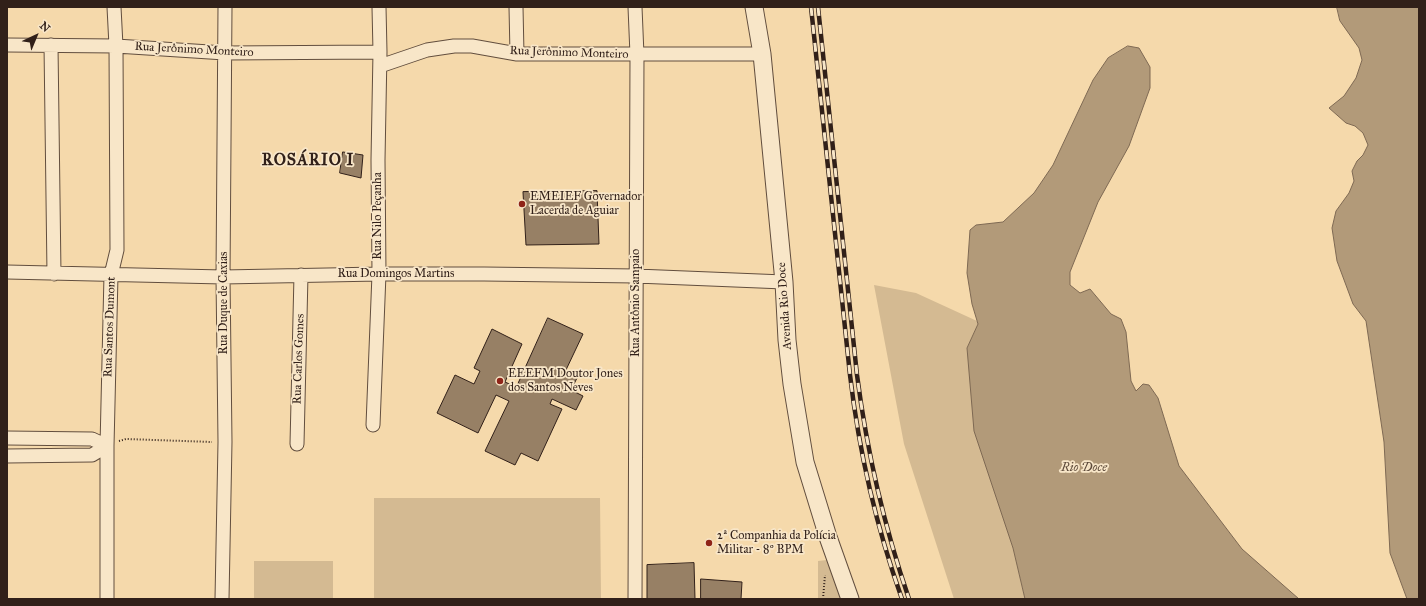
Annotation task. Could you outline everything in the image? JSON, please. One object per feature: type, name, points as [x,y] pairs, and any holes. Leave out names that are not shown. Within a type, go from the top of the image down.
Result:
[{"type":"street","name":"Rua Santos Dumont","points":[[107,599],[107,446],[111,275],[117,250],[116,46],[114,7]]},
{"type":"street","name":"Rua Duque de Caxias","points":[[222,599],[225,442],[223,277],[225,7]]},
{"type":"street","name":"Rua Nilo Peçanha","points":[[373,425],[378,274],[380,66],[379,7]]},
{"type":"street","points":[[516,7],[517,54]]},
{"type":"street","name":"Rua Antônio Sampaio","points":[[635,7],[637,55],[635,599]]},
{"type":"street","name":"Avenida Rio Doce","points":[[754,7],[762,54],[784,282],[792,384],[805,462],[828,537],[850,599]]},
{"type":"street","name":"Rua Jerônimo Monteiro","points":[[7,45],[116,46],[225,53],[380,52]]},
{"type":"street","points":[[51,45],[54,274]]},
{"type":"street","name":"Rua Jerônimo Monteiro","points":[[380,66],[427,50],[454,46],[472,46],[517,54],[762,54]]},
{"type":"street","name":"Rua Domingos Martins","points":[[7,272],[223,277],[378,274],[636,276],[784,282]]},
{"type":"street","name":"Rua Carlos Gomes","points":[[296,444],[301,275]]},
{"type":"street","points":[[7,438],[92,439],[107,446]]},
{"type":"street","points":[[7,456],[92,455],[107,446]]},
{"type":"path","points":[[107,446],[126,439],[225,442]]},
{"type":"shaded area","points":[[874,285],[916,293],[977,321],[978,324],[967,348],[1025,599],[954,599],[904,444]]},
{"type":"shaded area","points":[[374,498],[600,498],[601,599],[374,599]]},
{"type":"shaded area","points":[[827,560],[842,599],[818,599],[818,561]]},
{"type":"shaded area","points":[[254,561],[333,561],[333,599],[254,599]]},
{"type":"water","points":[[1337,7],[1419,7],[1419,599],[1407,599],[1390,553],[1384,442],[1366,321],[1353,304],[1337,261],[1332,228],[1336,211],[1349,193],[1354,181],[1352,171],[1368,145],[1363,133],[1355,126],[1346,123],[1329,108],[1344,96],[1356,78],[1362,60],[1359,48],[1340,21]]},
{"type":"water","name":"Rio Doce","points":[[1128,46],[1139,48],[1150,67],[1150,88],[1129,146],[1098,202],[1070,272],[1070,285],[1080,293],[1090,289],[1111,314],[1121,319],[1126,332],[1131,381],[1136,391],[1143,384],[1149,385],[1158,398],[1179,466],[1242,549],[1299,599],[1025,599],[1013,548],[974,431],[967,348],[978,324],[972,304],[967,273],[970,230],[976,225],[1003,222],[1034,193],[1053,165],[1093,80],[1108,58]]},
{"type":"building","points":[[343,152],[363,155],[361,178],[340,173]]},
{"type":"building","points":[[597,191],[599,244],[526,245],[523,192]]},
{"type":"building","points":[[548,318],[583,334],[565,372],[577,378],[571,390],[583,396],[576,410],[552,399],[550,404],[562,409],[538,461],[521,453],[515,465],[485,451],[509,401],[496,395],[478,433],[437,413],[455,375],[474,384],[480,371],[474,368],[492,329],[522,344],[505,382],[516,387]]},
{"type":"building","points":[[694,563],[695,599],[647,599],[647,565]]},
{"type":"building","points":[[701,579],[742,582],[741,599],[701,599]]},
{"type":"railway","points":[[811,7],[850,375],[858,432],[876,516],[902,599]]},
{"type":"railway","points":[[818,7],[861,404],[877,488],[909,599]]},
{"type":"place","name":"EMEIEF Governador Lacerda de Aguiar","points":[[522,204]]},
{"type":"place","name":"EEEFM Doutor Jones dos Santos Neves","points":[[500,381]]},
{"type":"place","name":"2ª Companhia da Polícia Militar - 8º BPM","points":[[709,543]]},
{"type":"district","name":"ROSÁRIO I","points":[[308,161]]}]
